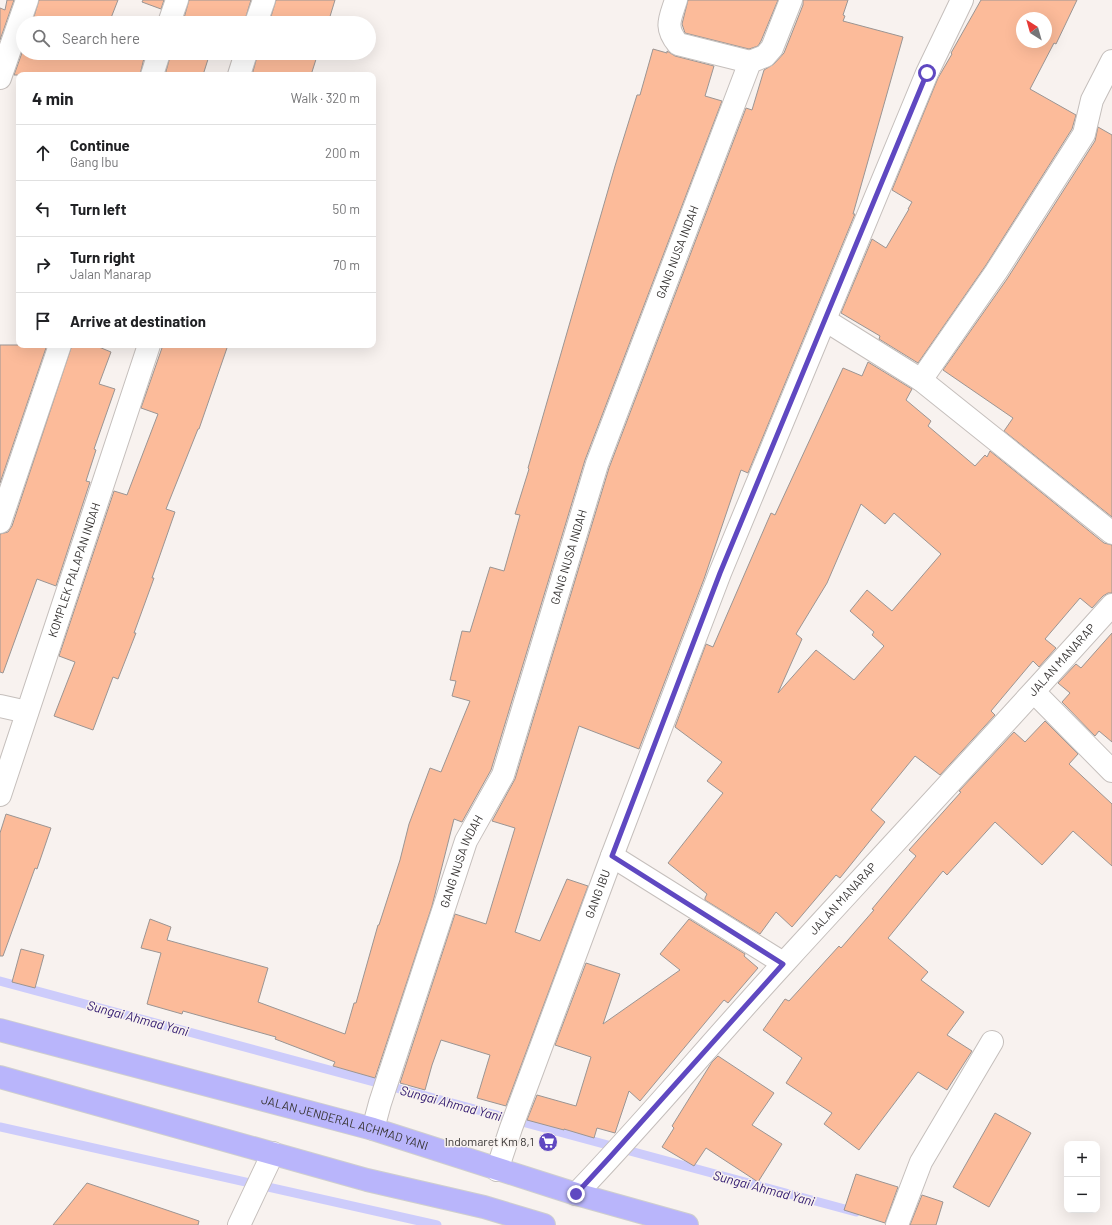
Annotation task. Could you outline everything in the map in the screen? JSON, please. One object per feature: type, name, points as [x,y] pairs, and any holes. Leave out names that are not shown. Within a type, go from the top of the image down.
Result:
[{"type":"highway","name":"JALAN JENDERAL ACHMAD YANI","points":[[0,1030],[373,1129],[576,1194],[687,1225]]},
{"type":"highway","points":[[0,1077],[367,1180],[484,1207],[544,1225]]},
{"type":"street","points":[[21,16],[27,0]]},
{"type":"street","points":[[171,16],[177,0]]},
{"type":"street","points":[[258,16],[264,0]]},
{"type":"street","points":[[676,0],[669,25],[670,34],[678,44],[750,62],[765,56],[772,48],[791,0]]},
{"type":"street","name":"GANG IBU","points":[[498,1170],[511,1128],[612,856],[720,573],[927,73],[962,0]]},
{"type":"street","points":[[0,78],[16,32]]},
{"type":"street","points":[[153,72],[157,60]]},
{"type":"street","points":[[240,72],[244,60]]},
{"type":"street","points":[[921,380],[996,272],[1084,134],[1092,100],[1112,61]]},
{"type":"street","name":"GANG NUSA INDAH","points":[[373,1129],[380,1103],[466,841],[503,775],[597,464],[750,62]]},
{"type":"street","points":[[825,320],[921,380],[1112,533]]},
{"type":"street","points":[[0,522],[59,348]]},
{"type":"street","name":"KOMPLEK PALAPAN INDAH","points":[[0,795],[148,348]]},
{"type":"street","name":"JALAN MANARAP","points":[[576,1194],[783,964],[1034,692],[1112,605]]},
{"type":"street","points":[[1034,692],[1112,771]]},
{"type":"street","points":[[0,706],[27,712]]},
{"type":"street","points":[[612,856],[783,964]]},
{"type":"street","points":[[897,1225],[921,1162],[992,1042]]},
{"type":"street","points":[[239,1225],[273,1153]]},
{"type":"building","points":[[7,0],[14,0],[0,40],[0,8],[5,10]]},
{"type":"building","points":[[39,0],[118,0],[112,16],[34,16]]},
{"type":"building","points":[[143,0],[164,0],[161,9],[142,2]]},
{"type":"building","points":[[189,0],[251,0],[246,16],[185,16]]},
{"type":"building","points":[[276,0],[335,0],[330,16],[271,16]]},
{"type":"building","points":[[688,0],[778,0],[761,41],[758,46],[749,49],[685,33],[682,24]]},
{"type":"building","points":[[803,0],[848,0],[843,15],[845,16],[843,21],[903,37],[853,214],[855,214],[748,473],[741,470],[704,579],[639,749],[579,726],[515,932],[540,941],[567,879],[588,886],[506,1106],[477,1098],[490,1055],[441,1040],[425,1090],[400,1083],[455,914],[486,924],[515,828],[492,821],[515,779],[609,468],[746,108],[752,110],[764,70],[774,64],[784,53],[803,5]]},
{"type":"building","points":[[981,0],[1077,0],[1056,44],[1054,43],[1052,47],[1052,12],[1016,12],[1016,48],[1051,48],[1030,89],[1076,115],[1072,129],[986,265],[918,363],[879,339],[880,336],[841,313],[872,239],[886,248],[912,202],[892,190],[938,78],[952,54],[951,53]]},
{"type":"building","points":[[653,49],[667,53],[667,51],[675,56],[714,66],[705,96],[722,101],[585,460],[491,770],[462,822],[454,819],[432,906],[375,1078],[333,1066],[335,1062],[275,1039],[276,1037],[183,1011],[182,1014],[147,1004],[161,953],[141,948],[150,919],[171,927],[167,940],[268,968],[258,1002],[345,1034],[354,1003],[356,1003],[378,925],[400,860],[409,824],[430,768],[441,772],[470,701],[452,696],[456,681],[450,680],[462,631],[470,632],[490,567],[504,571],[520,515],[515,514],[529,469],[528,468],[615,166],[637,95],[640,95]]},
{"type":"building","points":[[19,60],[144,60],[141,72],[16,72],[16,75],[14,75]]},
{"type":"building","points":[[169,60],[208,60],[204,72],[166,72]]},
{"type":"building","points":[[256,60],[316,60],[312,72],[253,72]]},
{"type":"building","points":[[1098,127],[1112,135],[1112,517],[1004,431],[1013,418],[943,370],[1007,279],[1095,141]]},
{"type":"building","points":[[0,345],[16,345],[16,348],[46,348],[0,483]]},
{"type":"building","points":[[71,348],[101,348],[111,352],[99,384],[115,389],[94,449],[96,450],[86,481],[90,482],[56,586],[37,579],[3,673],[0,672],[0,534],[8,532],[12,526]]},
{"type":"building","points":[[162,348],[227,348],[199,429],[166,509],[175,512],[152,578],[154,578],[134,633],[136,633],[118,679],[113,677],[93,730],[54,716],[75,662],[59,656],[114,491],[127,495],[158,414],[141,408]]},
{"type":"building","points":[[868,362],[912,389],[906,400],[931,421],[928,426],[975,466],[985,455],[987,457],[990,451],[1104,543],[1112,545],[1112,593],[1108,593],[1103,596],[1092,608],[1080,598],[1045,639],[1056,648],[1039,667],[1033,661],[991,711],[995,715],[940,775],[915,756],[871,810],[885,822],[840,878],[836,875],[792,927],[776,912],[760,934],[705,900],[707,894],[668,863],[723,793],[707,781],[722,762],[675,727],[706,644],[713,647],[771,513],[775,515],[843,368],[862,376]],"holes":[[[861,504],[885,524],[894,513],[941,554],[892,611],[867,590],[850,611],[874,632],[872,635],[884,646],[854,680],[816,650],[778,693],[802,639],[796,634],[827,583]]]},
{"type":"building","points":[[1112,633],[1112,742],[1099,731],[1095,736],[1062,702],[1070,693],[1058,683],[1076,664],[1081,668]]},
{"type":"building","points":[[1045,721],[1078,754],[1069,764],[1112,804],[1112,866],[1073,831],[1042,865],[995,822],[947,875],[943,871],[888,938],[928,972],[921,980],[964,1012],[947,1035],[972,1051],[947,1090],[918,1072],[859,1150],[824,1124],[832,1113],[786,1083],[802,1058],[763,1030],[785,999],[789,1001],[839,946],[841,948],[874,910],[872,909],[916,856],[909,850],[961,792],[959,791],[1014,732],[1025,742]]},
{"type":"building","points":[[6,814],[51,828],[37,869],[35,868],[3,956],[0,956],[0,833]]},
{"type":"building","points":[[689,919],[745,954],[744,956],[758,968],[728,1003],[724,1000],[640,1101],[629,1091],[615,1133],[597,1128],[594,1138],[527,1120],[537,1095],[576,1106],[591,1057],[555,1045],[586,963],[620,974],[603,1024],[680,970],[660,954]]},
{"type":"building","points":[[21,949],[44,955],[35,988],[12,982]]},
{"type":"building","points":[[718,1056],[774,1093],[752,1125],[782,1144],[758,1182],[706,1148],[694,1166],[662,1147],[674,1128],[672,1126],[712,1062]]},
{"type":"building","points":[[995,1113],[1031,1133],[989,1207],[953,1187]]},
{"type":"building","points":[[856,1174],[898,1187],[885,1223],[844,1210]]},
{"type":"building","points":[[87,1183],[199,1221],[198,1225],[53,1225]]},
{"type":"building","points":[[922,1195],[943,1202],[936,1225],[910,1225]]},
{"type":"waterway","name":"Sungai Ahmad Yani","points":[[0,981],[856,1212]]},
{"type":"waterway","name":"Sungai Ahmad Yani","points":[[0,1127],[437,1225]]},
{"type":"place","name":"Indomaret Km 8,1","points":[[548,1142]]},
{"type":"route","points":[[576,1194],[783,964],[612,856],[720,573],[927,73]]}]
